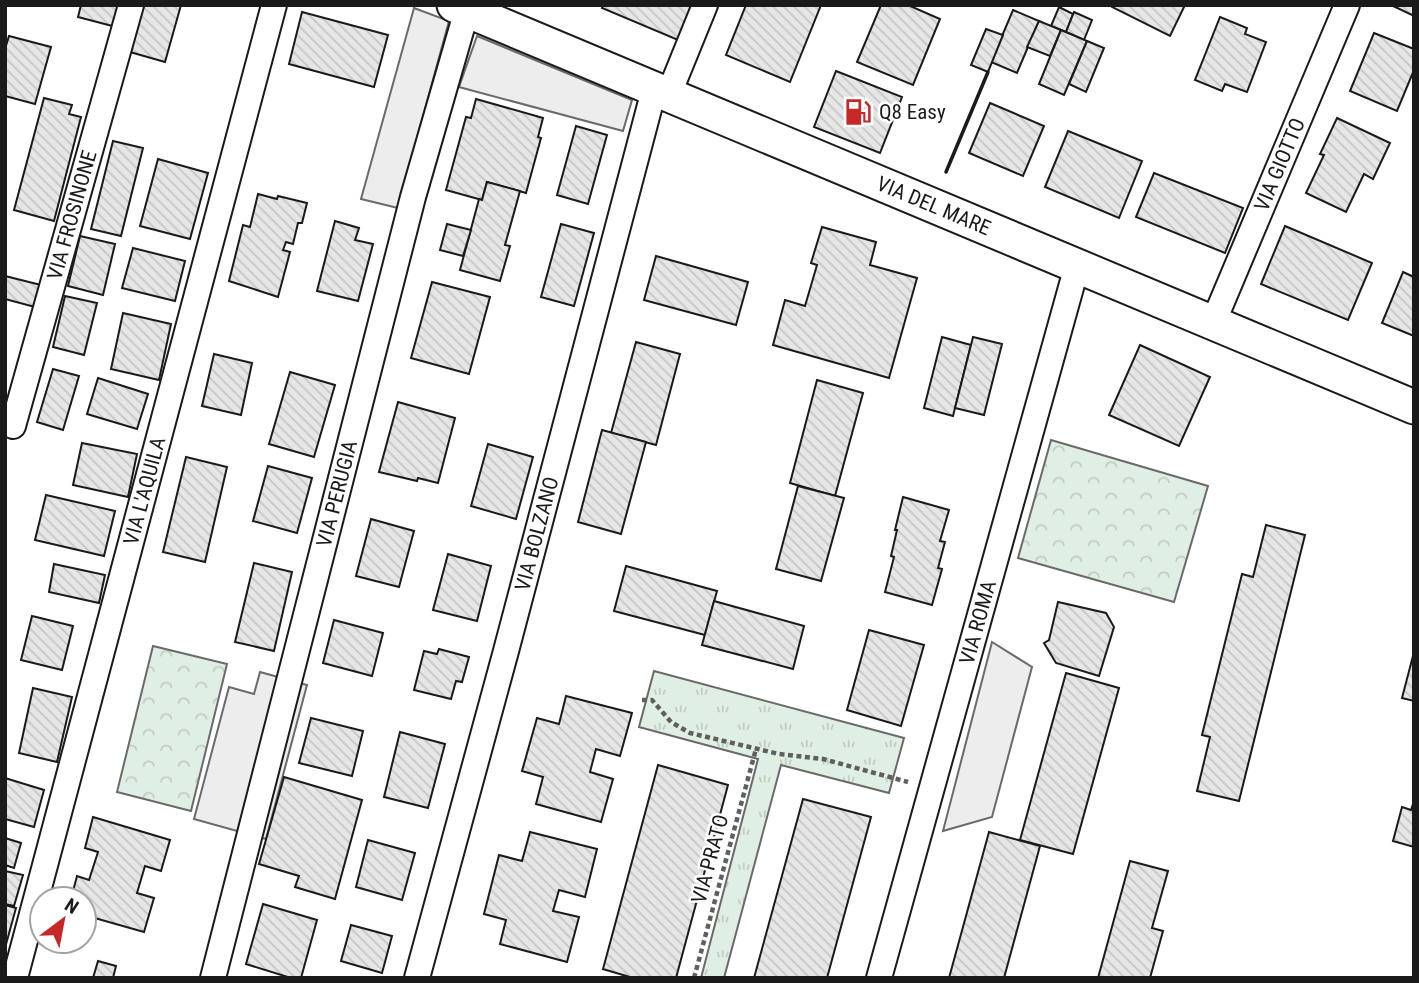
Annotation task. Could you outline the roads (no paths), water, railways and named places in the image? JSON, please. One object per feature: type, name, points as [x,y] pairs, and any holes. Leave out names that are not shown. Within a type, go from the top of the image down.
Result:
[{"type":"main road","name":"VIA DEL MARE","points":[[461,8],[1414,407]]},
{"type":"street","name":"VIA FROSINONE","points":[[13,426],[131,5]]},
{"type":"street","name":"VIA L'AQUILA","points":[[15,978],[274,5]]},
{"type":"street","name":"VIA BOLZANO","points":[[417,978],[661,93],[705,5]]},
{"type":"street","name":"VIA PERUGIA","points":[[213,978],[461,8]]},
{"type":"street","name":"VIA GIOTTO","points":[[1213,323],[1338,8]]},
{"type":"street","name":"VIA ROMA","points":[[879,978],[1077,266]]},
{"type":"place","name":"Q8 Easy","points":[[858,112]]}]
